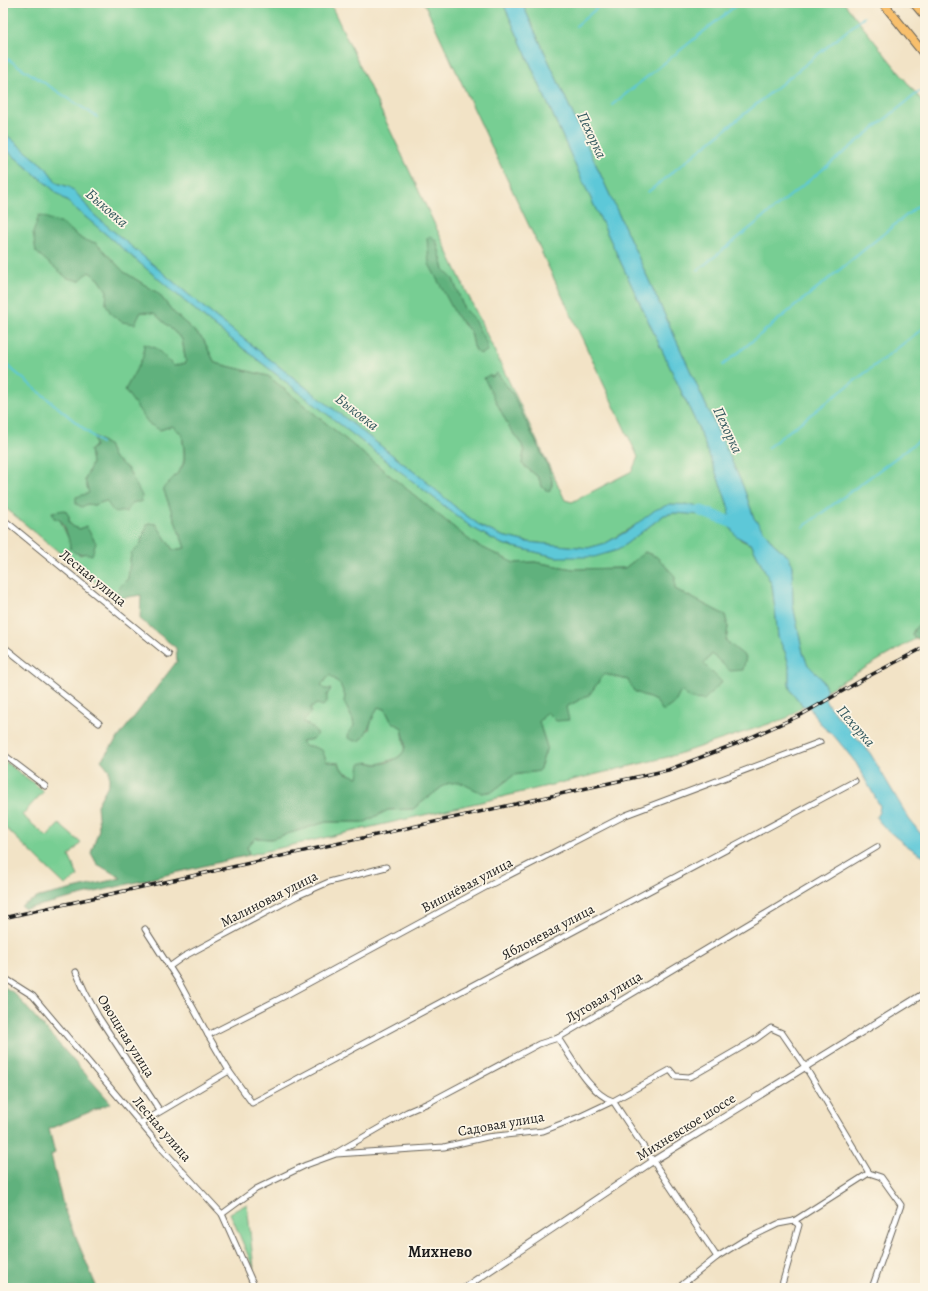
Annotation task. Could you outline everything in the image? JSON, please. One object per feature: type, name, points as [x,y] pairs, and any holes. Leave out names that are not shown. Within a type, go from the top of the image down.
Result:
[{"type":"highway","points":[[883,3],[925,55]]},
{"type":"highway","points":[[914,3],[925,16]]},
{"type":"street","name":"Лесная улица","points":[[3,519],[169,655]]},
{"type":"street","points":[[3,646],[100,723]]},
{"type":"street","name":"Вишнёвая улица","points":[[208,1035],[486,887],[626,815],[820,742]]},
{"type":"street","points":[[3,754],[45,786]]},
{"type":"street","name":"Яблоневая улица","points":[[229,1071],[252,1103],[855,781]]},
{"type":"street","name":"Луговая улица","points":[[336,1154],[407,1112],[428,1103],[539,1044],[558,1038],[877,847]]},
{"type":"street","name":"Малиновая улица","points":[[169,967],[183,957],[297,896],[329,882],[386,867]]},
{"type":"street","points":[[141,1123],[229,1071],[169,967],[145,929]]},
{"type":"street","name":"Овощная улица","points":[[76,972],[98,1016],[160,1112]]},
{"type":"street","name":"Лесная улица","points":[[3,978],[34,996],[163,1150],[222,1214],[255,1288]]},
{"type":"street","name":"Михневское шоссе","points":[[464,1288],[653,1161],[806,1068],[925,993]]},
{"type":"street","name":"Садовая улица","points":[[222,1214],[256,1189],[306,1165],[336,1154],[394,1149],[444,1147],[487,1137],[543,1131],[579,1117],[613,1101],[670,1070],[675,1076],[689,1078],[756,1039],[771,1028],[782,1034],[806,1068]]},
{"type":"street","points":[[558,1038],[596,1090],[607,1099],[613,1101],[718,1257]]},
{"type":"street","points":[[806,1068],[869,1173],[881,1177],[901,1205],[872,1288]]},
{"type":"street","points":[[678,1288],[718,1257],[741,1242],[778,1224],[794,1221],[869,1173]]},
{"type":"street","points":[[781,1288],[799,1225],[794,1221]]},
{"type":"green space","points":[[3,3],[330,3],[565,500],[572,502],[632,471],[638,457],[424,3],[503,3],[577,169],[698,427],[729,509],[729,526],[741,540],[752,545],[772,585],[778,637],[786,654],[789,666],[789,685],[791,691],[803,706],[787,718],[672,756],[481,802],[249,855],[247,846],[256,838],[271,839],[326,822],[365,822],[388,810],[413,809],[446,784],[459,781],[482,793],[493,791],[514,775],[539,771],[547,747],[539,722],[547,712],[566,707],[589,695],[604,674],[628,680],[634,691],[656,701],[681,691],[722,682],[704,664],[726,641],[728,627],[725,615],[675,589],[657,557],[645,552],[625,568],[573,569],[535,562],[514,563],[473,543],[268,376],[215,363],[203,339],[174,313],[158,293],[124,272],[96,243],[83,240],[63,224],[89,272],[99,279],[107,291],[106,304],[141,312],[154,313],[182,339],[186,363],[174,366],[156,348],[144,357],[125,390],[160,430],[172,426],[182,434],[184,453],[183,465],[163,488],[185,548],[173,550],[156,524],[148,523],[140,545],[131,554],[128,579],[119,587],[116,599],[3,506],[3,147],[207,320],[471,527],[502,544],[556,557],[618,550],[664,515],[674,513],[713,515],[670,504],[606,543],[588,548],[527,542],[502,536],[482,527],[208,311],[93,214],[78,195],[69,187],[57,183],[46,168],[3,132]],"holes":[[[444,270],[453,279],[464,309],[473,318],[475,351],[471,332],[457,317]],[[497,373],[512,393],[548,467],[552,480],[552,486],[543,488],[538,477],[522,464],[524,451],[522,445],[510,429],[489,375],[492,377]],[[94,436],[108,445],[113,457],[128,469],[106,501],[94,505],[87,504],[89,493],[85,480],[92,463],[90,450],[95,446]],[[69,516],[69,523],[74,527],[80,529],[86,526],[86,553],[80,555],[70,548],[70,542],[60,520]]]},
{"type":"green space","points":[[522,3],[844,3],[925,105],[925,618],[915,628],[912,634],[915,639],[827,690],[821,678],[808,665],[803,653],[793,605],[792,567],[790,558],[773,543],[754,518],[743,486]]},
{"type":"green space","points":[[39,215],[63,224],[83,240],[96,243],[124,272],[158,293],[174,313],[203,339],[215,363],[268,376],[473,543],[514,563],[535,562],[573,569],[625,568],[645,552],[657,557],[675,576],[675,589],[725,615],[728,627],[726,641],[746,657],[743,670],[730,671],[712,654],[704,664],[722,682],[704,700],[691,699],[681,691],[675,703],[663,711],[656,701],[634,691],[628,680],[604,674],[589,695],[566,707],[569,720],[556,721],[547,712],[539,722],[547,747],[539,771],[514,775],[493,791],[482,793],[459,782],[446,784],[413,809],[388,810],[365,822],[326,822],[271,839],[256,838],[247,846],[249,855],[25,909],[21,906],[39,897],[121,878],[97,864],[91,853],[99,829],[97,805],[109,783],[109,770],[101,760],[177,661],[176,648],[140,619],[141,595],[116,599],[119,587],[128,579],[131,553],[140,545],[148,523],[156,524],[173,550],[185,548],[163,488],[183,465],[184,453],[182,434],[172,426],[160,430],[149,424],[125,390],[143,357],[144,344],[156,348],[174,366],[186,363],[182,339],[154,313],[141,312],[135,324],[122,322],[111,314],[106,304],[107,291],[99,279],[89,272],[79,281],[67,278],[36,252],[33,233]],"holes":[[[330,675],[340,684],[345,696],[344,702],[353,720],[354,726],[349,731],[348,738],[355,741],[361,740],[378,707],[385,709],[391,721],[402,728],[405,740],[404,751],[399,757],[383,763],[376,764],[366,762],[360,764],[358,777],[348,774],[340,767],[339,763],[327,762],[322,750],[311,746],[305,746],[301,741],[314,739],[317,733],[313,728],[303,722],[311,713],[311,707],[317,704],[323,706],[327,701],[327,695],[331,689],[325,689],[321,685]]]},
{"type":"green space","points":[[430,236],[436,240],[444,270],[453,279],[464,309],[473,318],[487,344],[487,351],[481,354],[475,351],[471,332],[457,317],[429,264],[427,238]]},
{"type":"green space","points":[[497,373],[512,393],[548,467],[552,483],[549,492],[543,488],[538,477],[522,464],[524,451],[522,445],[510,429],[484,378],[489,375],[492,377]]},
{"type":"green space","points":[[94,436],[108,445],[113,457],[128,469],[142,496],[141,502],[134,502],[126,512],[114,512],[106,501],[94,505],[87,504],[82,507],[76,504],[76,497],[89,493],[85,480],[92,463],[90,450],[95,446]]},
{"type":"green space","points":[[65,510],[69,516],[69,523],[74,527],[80,529],[86,526],[96,543],[92,555],[78,554],[70,548],[64,525],[60,520],[54,518],[52,512]]},
{"type":"green space","points":[[925,618],[925,638],[915,639],[912,634],[915,628]]},
{"type":"green space","points":[[330,675],[340,684],[345,696],[344,702],[353,720],[354,726],[349,731],[369,730],[372,718],[378,707],[385,709],[391,721],[402,728],[405,747],[403,753],[397,758],[378,764],[367,762],[358,777],[344,771],[339,763],[327,762],[311,746],[305,746],[301,741],[314,739],[313,728],[302,722],[311,707],[317,704],[325,689],[321,685]]},
{"type":"green space","points":[[3,760],[44,791],[22,815],[47,837],[59,824],[81,843],[69,856],[78,876],[65,885],[3,825]]},
{"type":"green space","points":[[3,986],[14,993],[111,1103],[49,1129],[55,1153],[51,1155],[64,1209],[97,1288],[3,1288]]},
{"type":"green space","points":[[247,1204],[254,1269],[230,1213]]},
{"type":"water","points":[[503,3],[522,3],[743,486],[754,518],[773,543],[790,558],[792,567],[793,605],[803,653],[808,665],[821,678],[827,690],[825,699],[829,706],[870,753],[909,819],[920,833],[925,835],[925,856],[913,850],[898,839],[879,822],[876,817],[880,806],[856,763],[835,737],[821,725],[809,707],[803,706],[791,691],[789,685],[789,666],[786,654],[778,637],[772,585],[752,545],[736,536],[729,526],[729,509],[698,427],[577,169]]},
{"type":"water","points":[[3,132],[46,168],[57,183],[69,187],[78,195],[93,214],[208,311],[482,527],[502,536],[527,542],[588,548],[606,543],[629,530],[655,510],[670,504],[695,505],[714,516],[674,513],[664,515],[618,550],[594,557],[556,557],[502,544],[471,527],[207,320],[3,147]]},
{"type":"waterway","points":[[576,26],[603,3]]},
{"type":"waterway","points":[[612,105],[739,3]]},
{"type":"waterway","points":[[648,192],[864,17]]},
{"type":"waterway","points":[[3,56],[97,117]]},
{"type":"waterway","points":[[698,270],[920,91]]},
{"type":"waterway","points":[[723,365],[925,200]]},
{"type":"waterway","points":[[767,448],[925,327]]},
{"type":"waterway","points":[[3,362],[101,443]]},
{"type":"waterway","points":[[803,527],[925,436]]},
{"type":"waterway","name":"Быковка","points":[[701,511],[742,526]]},
{"type":"railway","points":[[3,918],[668,770],[738,743],[801,715],[867,677],[925,647]]},
{"type":"district","name":"Михнево","points":[[440,1252]]},
{"type":"water label","name":"Пехорка","points":[[592,135]]},
{"type":"water label","name":"Пехорка","points":[[728,430]]},
{"type":"water label","name":"Пехорка","points":[[856,726]]}]
